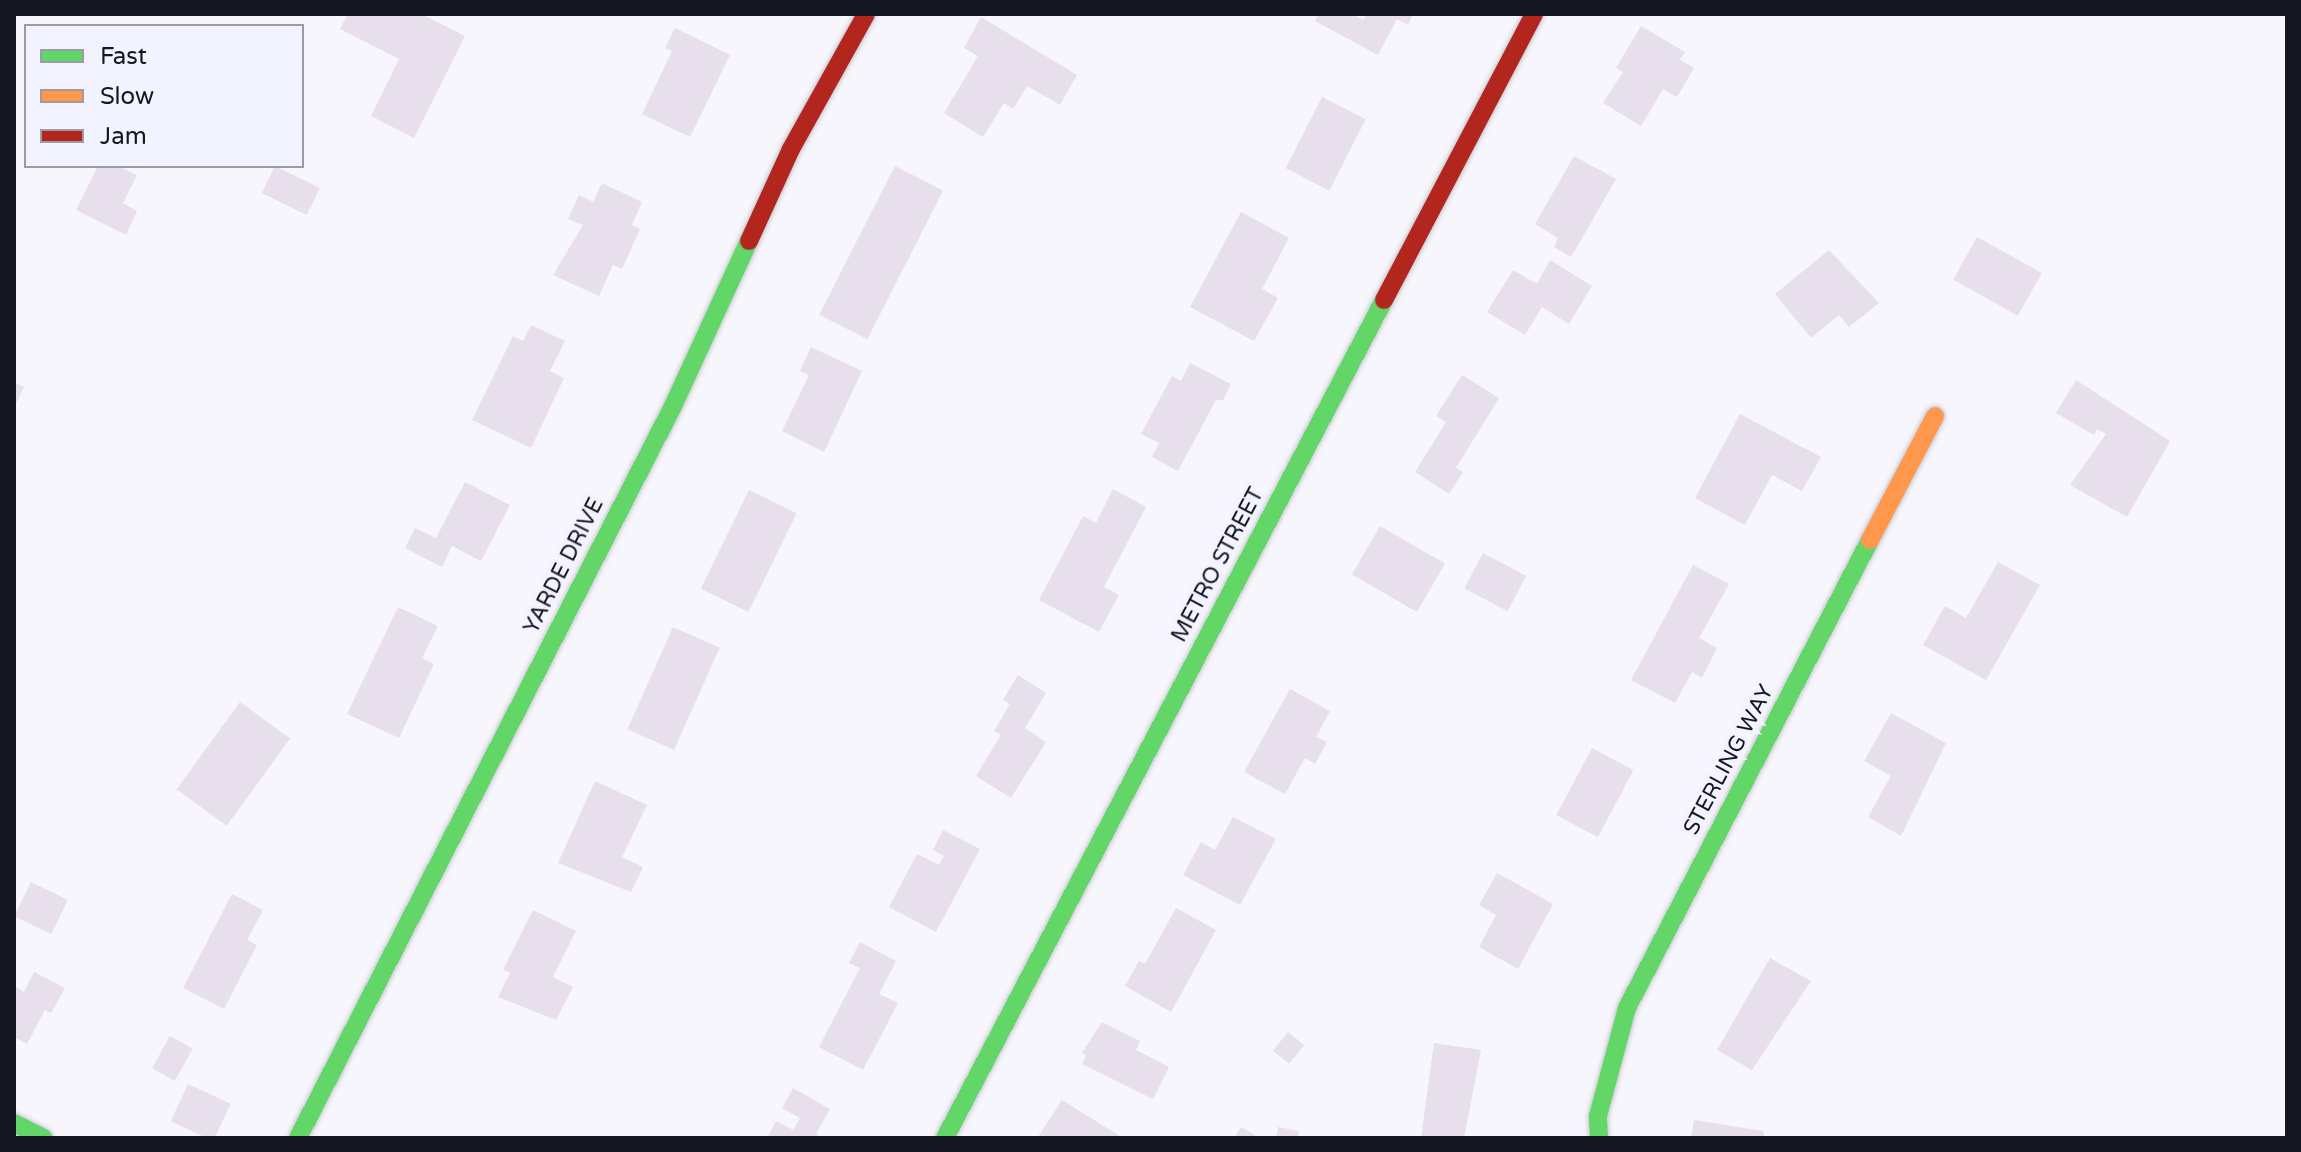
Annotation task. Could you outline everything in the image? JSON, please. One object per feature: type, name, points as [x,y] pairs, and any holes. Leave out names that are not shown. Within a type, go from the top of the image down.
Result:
[{"type":"street","name":"YARDE DRIVE","points":[[298,1138],[673,406],[791,149],[866,14]]},
{"type":"street","name":"METRO STREET","points":[[945,1138],[1534,14]]},
{"type":"street","name":"STERLING WAY","points":[[1599,1138],[1598,1116],[1627,1008],[1935,416]]},
{"type":"street","points":[[14,1123],[43,1138]]},
{"type":"building","points":[[348,14],[421,14],[465,36],[414,138],[371,116],[399,59],[340,29]]},
{"type":"building","points":[[1319,14],[1352,14],[1363,20],[1367,14],[1413,14],[1408,25],[1397,19],[1378,55],[1315,21]]},
{"type":"building","points":[[981,17],[1077,75],[1060,105],[1027,86],[1013,109],[1004,103],[983,137],[944,113],[978,56],[964,48]]},
{"type":"building","points":[[1641,26],[1685,52],[1680,60],[1694,68],[1677,97],[1663,89],[1641,126],[1603,103],[1623,72],[1616,68]]},
{"type":"building","points":[[675,28],[730,55],[690,137],[642,114],[672,51],[665,48]]},
{"type":"building","points":[[1322,97],[1366,119],[1329,191],[1286,168]]},
{"type":"building","points":[[1574,156],[1616,179],[1571,257],[1554,247],[1558,238],[1535,224]]},
{"type":"building","points":[[895,166],[943,191],[867,339],[819,315]]},
{"type":"building","points":[[97,168],[122,168],[137,175],[123,203],[137,211],[126,235],[76,210]]},
{"type":"building","points":[[274,168],[320,188],[307,215],[262,193]]},
{"type":"building","points":[[602,183],[642,202],[632,225],[640,229],[622,269],[613,265],[599,296],[553,275],[583,225],[568,219],[579,195],[593,202]]},
{"type":"building","points":[[1241,212],[1289,238],[1262,289],[1278,298],[1254,341],[1190,307]]},
{"type":"building","points":[[1977,237],[2042,273],[2018,316],[1953,280]]},
{"type":"building","points":[[1829,250],[1879,303],[1849,327],[1839,315],[1811,338],[1775,294]]},
{"type":"building","points":[[1550,260],[1592,286],[1569,324],[1542,307],[1525,335],[1487,312],[1513,270],[1537,284]]},
{"type":"building","points":[[531,325],[565,341],[550,371],[564,378],[531,448],[472,420],[513,336],[523,341]]},
{"type":"building","points":[[811,347],[862,371],[824,452],[782,431],[809,375],[800,371]]},
{"type":"building","points":[[1190,363],[1231,384],[1223,400],[1216,400],[1178,471],[1152,457],[1159,443],[1141,434],[1172,376],[1181,381]]},
{"type":"building","points":[[1462,375],[1499,398],[1456,468],[1463,472],[1449,494],[1415,472],[1446,422],[1436,416]]},
{"type":"building","points":[[2076,380],[2170,441],[2127,517],[2070,485],[2106,434],[2097,429],[2094,435],[2056,413]]},
{"type":"building","points":[[14,382],[24,387],[14,408]]},
{"type":"building","points":[[1740,414],[1821,457],[1802,491],[1772,475],[1745,525],[1695,498]]},
{"type":"building","points":[[465,482],[510,505],[481,561],[452,546],[442,567],[405,548],[415,528],[436,538]]},
{"type":"building","points":[[1113,489],[1146,507],[1104,587],[1119,595],[1099,632],[1039,600],[1083,516],[1096,523]]},
{"type":"building","points":[[749,490],[797,513],[748,612],[701,589]]},
{"type":"building","points":[[1380,526],[1445,563],[1417,612],[1352,574]]},
{"type":"building","points":[[1483,553],[1526,576],[1507,611],[1464,588]]},
{"type":"building","points":[[1998,562],[2040,585],[1986,680],[1923,645],[1945,606],[1966,618]]},
{"type":"building","points":[[1693,565],[1729,584],[1699,638],[1717,648],[1702,678],[1692,672],[1675,703],[1631,680]]},
{"type":"building","points":[[398,607],[438,626],[422,658],[434,664],[399,738],[347,714]]},
{"type":"building","points":[[673,627],[720,648],[674,750],[627,729]]},
{"type":"building","points":[[1018,675],[1046,693],[1025,728],[1046,742],[1011,798],[976,776],[1001,735],[994,731],[1010,704],[1003,700]]},
{"type":"building","points":[[1290,689],[1330,711],[1316,737],[1327,742],[1315,764],[1305,758],[1285,794],[1244,772]]},
{"type":"building","points":[[240,702],[290,738],[227,826],[177,789]]},
{"type":"building","points":[[1891,713],[1946,743],[1901,836],[1868,817],[1891,776],[1864,761]]},
{"type":"building","points":[[1592,748],[1633,770],[1598,837],[1556,815]]},
{"type":"building","points":[[595,781],[647,805],[622,857],[643,867],[631,892],[558,863]]},
{"type":"building","points":[[1233,817],[1276,839],[1240,905],[1183,875],[1201,842],[1215,850]]},
{"type":"building","points":[[943,830],[980,849],[936,932],[889,907],[917,854],[939,865],[944,856],[933,850]]},
{"type":"building","points":[[1497,873],[1553,904],[1518,969],[1479,947],[1496,915],[1479,905]]},
{"type":"building","points":[[31,882],[68,900],[51,934],[14,916]]},
{"type":"building","points":[[232,894],[263,910],[247,940],[257,945],[224,1009],[183,988]]},
{"type":"building","points":[[1176,908],[1216,930],[1171,1012],[1125,986],[1139,961],[1145,964]]},
{"type":"building","points":[[533,910],[576,931],[553,977],[573,987],[556,1020],[498,997],[510,973],[503,970]]},
{"type":"building","points":[[860,942],[896,961],[879,994],[898,1003],[863,1070],[819,1047],[860,968],[849,963]]},
{"type":"building","points":[[1770,958],[1811,981],[1752,1070],[1717,1050]]},
{"type":"building","points":[[34,972],[65,988],[51,1013],[45,1010],[27,1044],[14,1037],[14,986],[24,992]]},
{"type":"building","points":[[1102,1022],[1140,1041],[1136,1050],[1169,1067],[1153,1099],[1082,1064],[1086,1055],[1082,1053]]},
{"type":"building","points":[[1288,1032],[1304,1045],[1289,1064],[1273,1051]]},
{"type":"building","points":[[170,1036],[193,1049],[175,1081],[152,1068]]},
{"type":"building","points":[[1434,1043],[1481,1050],[1464,1138],[1421,1138]]},
{"type":"building","points":[[188,1084],[231,1104],[215,1138],[207,1138],[171,1121]]},
{"type":"building","points":[[793,1088],[830,1109],[816,1134],[822,1138],[767,1138],[776,1121],[793,1130],[800,1118],[782,1108]]},
{"type":"building","points":[[1062,1100],[1123,1138],[1038,1137]]},
{"type":"building","points":[[1694,1120],[1763,1131],[1765,1138],[1691,1138]]},
{"type":"building","points":[[1241,1127],[1260,1138],[1234,1138]]},
{"type":"building","points":[[1278,1127],[1299,1131],[1298,1138],[1276,1138]]},
{"type":"traffic: fast","points":[[298,1138],[673,406],[749,241]]},
{"type":"traffic: fast","points":[[945,1138],[1384,300]]},
{"type":"traffic: fast","points":[[1599,1138],[1598,1116],[1627,1008],[1870,540]]},
{"type":"traffic: fast","points":[[14,1123],[43,1138]]},
{"type":"traffic: slow","points":[[1870,540],[1935,416]]},
{"type":"traffic: jam","points":[[749,241],[791,149],[866,14]]},
{"type":"traffic: jam","points":[[1384,300],[1534,14]]}]
